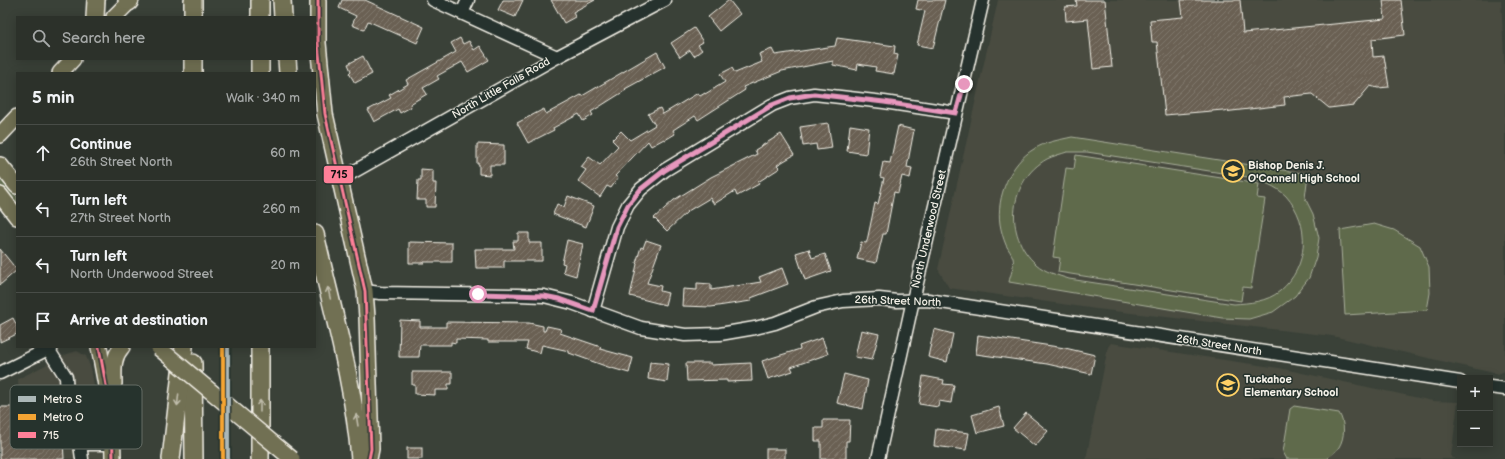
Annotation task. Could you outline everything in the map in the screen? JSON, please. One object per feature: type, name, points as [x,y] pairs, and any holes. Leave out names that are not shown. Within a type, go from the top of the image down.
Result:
[{"type":"highway","points":[[95,16],[96,0]]},
{"type":"highway","points":[[260,0],[260,16]]},
{"type":"highway","points":[[282,0],[283,16]]},
{"type":"highway","points":[[193,60],[193,72]]},
{"type":"highway","points":[[260,60],[260,72]]},
{"type":"highway","points":[[287,60],[288,72]]},
{"type":"highway","points":[[316,238],[350,384],[358,426],[360,459]]},
{"type":"highway","points":[[171,459],[184,348]]},
{"type":"highway","points":[[193,348],[194,459]]},
{"type":"highway","points":[[260,348],[260,459]]},
{"type":"main road","points":[[318,0],[318,43],[328,132],[365,292],[371,449],[369,459]]},
{"type":"main road","points":[[115,16],[129,1]]},
{"type":"main road","points":[[61,72],[72,60]]},
{"type":"main road","points":[[0,134],[16,118]]},
{"type":"main road","points":[[0,165],[16,185]]},
{"type":"main road","points":[[0,195],[16,215]]},
{"type":"main road","points":[[99,348],[106,385]]},
{"type":"main road","points":[[114,385],[113,365],[116,355],[121,348]]},
{"type":"main road","points":[[159,348],[292,459]]},
{"type":"street","points":[[433,0],[557,56]]},
{"type":"street","points":[[462,13],[468,0]]},
{"type":"street","name":"North Little Falls Road","points":[[339,180],[557,56],[664,0]]},
{"type":"street","name":"North Underwood Street","points":[[878,459],[913,300],[983,0]]},
{"type":"street","points":[[593,311],[617,227],[628,205],[641,189],[665,170],[772,105],[790,98],[814,94],[899,104],[956,113]]},
{"type":"street","name":"26th Street North","points":[[365,292],[536,296],[559,299],[624,323],[650,330],[680,334],[709,334],[736,331],[766,325],[816,307],[838,301],[879,299],[897,301],[928,300],[1457,382]]},
{"type":"street","points":[[0,373],[50,348],[66,378],[66,385]]},
{"type":"street","points":[[1493,387],[1505,389]]},
{"type":"street","points":[[81,449],[82,459]]},
{"type":"street","points":[[101,449],[113,452]]},
{"type":"shaded area","name":"Bishop Denis J. O'Connell High School","points":[[998,0],[1501,0],[1505,74],[1505,371],[1498,374],[1332,336],[1096,309],[949,288],[938,269]]},
{"type":"shaded area","name":"Tuckahoe Elementary School","points":[[1111,343],[1279,368],[1433,401],[1457,402],[1451,457],[1456,459],[1086,459],[1108,347]]},
{"type":"shaded area","points":[[77,351],[86,356],[91,369],[94,385],[18,385],[18,379],[67,354]]},
{"type":"shaded area","points":[[21,449],[103,449],[104,459],[21,459]]},
{"type":"green space","points":[[1072,137],[1308,174],[1305,198],[1313,214],[1319,238],[1316,257],[1309,278],[1295,296],[1273,312],[1249,319],[1222,318],[1009,282],[1013,261],[1003,237],[999,214],[1000,203],[1006,182],[1025,155],[1047,143]],"holes":[[[1067,152],[1087,152],[1248,177],[1264,182],[1282,192],[1294,207],[1300,219],[1303,232],[1301,258],[1297,270],[1290,281],[1275,295],[1264,300],[1234,304],[1069,279],[1043,269],[1025,252],[1018,238],[1015,224],[1015,208],[1018,194],[1025,180],[1034,168],[1047,159]]]},
{"type":"green space","points":[[1076,155],[1259,184],[1257,198],[1265,199],[1251,288],[1243,287],[1241,301],[1058,272],[1060,258],[1053,257],[1066,168],[1074,169]]},
{"type":"green space","points":[[0,177],[16,196],[16,209],[0,189]]},
{"type":"green space","points":[[1374,224],[1394,230],[1420,246],[1429,267],[1430,293],[1427,310],[1345,315],[1340,230]]},
{"type":"green space","points":[[1294,406],[1339,413],[1343,426],[1341,443],[1338,449],[1327,459],[1287,459],[1283,452],[1290,409]]},
{"type":"building","points":[[342,0],[365,0],[424,27],[417,43],[368,21],[364,30],[352,25],[356,16],[339,8]]},
{"type":"building","points":[[503,0],[523,0],[515,17],[498,10]]},
{"type":"building","points":[[551,0],[595,0],[573,12],[575,17],[564,23]]},
{"type":"building","points":[[729,0],[740,14],[719,31],[708,17]]},
{"type":"building","points":[[918,0],[945,0],[933,48],[917,45],[925,11],[916,9]]},
{"type":"building","points":[[1076,0],[1105,0],[1112,67],[1093,69],[1088,19],[1066,21],[1065,7],[1077,6]]},
{"type":"building","points":[[1181,0],[1240,0],[1243,33],[1385,19],[1383,0],[1401,0],[1405,35],[1372,39],[1373,57],[1384,56],[1389,87],[1378,88],[1370,86],[1354,105],[1329,108],[1312,94],[1284,97],[1285,105],[1223,112],[1223,110],[1165,115],[1157,42],[1152,42],[1150,20],[1183,17]]},
{"type":"building","points":[[694,28],[703,42],[698,45],[702,50],[694,56],[690,50],[680,57],[671,43]]},
{"type":"building","points":[[460,38],[463,44],[469,41],[474,50],[480,46],[489,60],[468,72],[462,62],[437,76],[439,79],[423,88],[427,94],[410,104],[411,107],[400,113],[398,109],[374,122],[368,110],[391,98],[389,95],[408,84],[406,80],[456,52],[451,43]]},
{"type":"building","points":[[837,38],[895,46],[894,54],[898,55],[894,74],[875,71],[876,67],[858,64],[857,70],[833,65],[833,61],[782,71],[743,87],[745,90],[698,120],[695,116],[673,130],[675,134],[665,140],[664,139],[651,146],[648,141],[615,176],[618,178],[611,188],[607,186],[600,197],[578,181],[586,170],[581,167],[589,157],[600,165],[618,146],[612,140],[621,131],[630,140],[655,125],[648,114],[660,108],[663,114],[698,93],[700,96],[705,94],[725,82],[720,74],[732,68],[735,73],[762,62],[759,54],[772,49],[775,55],[835,46]]},
{"type":"building","points":[[657,52],[665,67],[625,89],[626,90],[591,112],[593,115],[583,121],[579,114],[553,128],[554,130],[528,143],[517,123],[544,109],[546,114],[581,95],[582,96]]},
{"type":"building","points":[[363,56],[372,74],[355,83],[349,73],[351,71],[348,64]]},
{"type":"building","points":[[828,123],[832,148],[817,150],[816,144],[803,146],[800,127]]},
{"type":"building","points":[[850,125],[869,128],[866,154],[847,151]]},
{"type":"building","points":[[898,126],[914,130],[907,167],[912,168],[910,178],[902,176],[898,193],[894,192],[886,234],[883,234],[876,263],[857,259],[861,242],[866,243],[867,241],[875,203],[878,204],[884,178],[880,177],[883,162],[890,163]]},
{"type":"building","points":[[781,134],[794,155],[777,165],[780,168],[758,182],[759,184],[737,196],[735,191],[714,204],[710,198],[688,211],[667,231],[654,218],[674,200],[711,177],[757,154],[755,150]]},
{"type":"building","points":[[477,144],[504,145],[504,165],[490,165],[490,175],[479,174],[479,164],[477,164]]},
{"type":"building","points":[[421,169],[433,170],[433,183],[436,183],[435,207],[426,207],[426,200],[417,200],[418,180],[421,180]]},
{"type":"building","points":[[568,196],[594,206],[586,227],[553,214],[557,204],[564,207]]},
{"type":"building","points":[[518,233],[529,233],[529,243],[542,243],[542,261],[504,261],[504,268],[476,268],[475,249],[514,249],[513,241],[518,241]]},
{"type":"building","points":[[567,240],[583,244],[576,276],[563,272],[565,264],[562,263]]},
{"type":"building","points":[[646,240],[661,245],[647,283],[661,286],[660,291],[668,293],[665,305],[630,296],[636,263],[641,247],[643,248]]},
{"type":"building","points":[[409,242],[452,243],[452,262],[409,263]]},
{"type":"building","points":[[0,249],[16,269],[16,271],[0,285]]},
{"type":"building","points":[[809,249],[812,258],[825,254],[831,271],[805,280],[796,253]]},
{"type":"building","points":[[782,268],[788,284],[751,298],[751,301],[711,307],[682,306],[683,289],[697,290],[697,283],[711,284],[711,290],[761,282],[759,277]]},
{"type":"building","points":[[13,318],[16,324],[16,334],[0,342],[0,325]]},
{"type":"building","points":[[400,320],[420,321],[420,327],[446,327],[446,322],[529,323],[543,326],[543,331],[545,331],[547,326],[561,329],[560,333],[601,347],[600,349],[633,358],[629,373],[569,353],[569,351],[542,345],[540,353],[526,349],[528,342],[488,342],[488,340],[456,339],[456,343],[451,342],[451,345],[420,345],[419,357],[399,357]]},
{"type":"building","points":[[934,329],[953,334],[947,362],[928,357]]},
{"type":"building","points":[[861,330],[879,334],[872,360],[855,357]]},
{"type":"building","points":[[978,335],[1065,348],[1095,355],[1091,374],[1047,364],[976,354]]},
{"type":"building","points":[[822,338],[828,354],[791,367],[793,371],[768,379],[762,361],[800,349],[799,346]]},
{"type":"building","points":[[650,362],[669,364],[667,382],[648,379]]},
{"type":"building","points":[[686,363],[711,363],[711,365],[751,363],[752,381],[687,381]]},
{"type":"building","points":[[412,372],[452,372],[452,384],[448,384],[448,390],[435,390],[435,395],[415,394],[415,385],[412,385]]},
{"type":"building","points":[[844,374],[868,380],[863,409],[837,403]]},
{"type":"building","points":[[923,376],[944,380],[943,384],[954,385],[951,403],[939,401],[938,407],[919,404]]},
{"type":"building","points":[[0,407],[10,407],[10,449],[63,449],[64,459],[0,459]]},
{"type":"building","points":[[999,407],[1004,426],[977,433],[972,415]]},
{"type":"building","points":[[1026,413],[1048,431],[1035,446],[1013,428]]},
{"type":"building","points":[[823,420],[850,420],[849,441],[846,441],[846,459],[821,459],[821,441],[815,441],[815,428],[823,428]]},
{"type":"building","points":[[936,429],[969,433],[966,450],[934,446]]},
{"type":"building","points":[[407,448],[422,448],[422,459],[407,459]]},
{"type":"building","points":[[766,449],[785,449],[785,459],[766,459]]},
{"type":"metro line","name":"O","points":[[223,348],[223,459]]},
{"type":"metro line","name":"S","points":[[228,348],[228,459]]},
{"type":"transit line","name":"715","points":[[318,0],[318,43],[325,114],[365,291],[371,449],[369,459]]},
{"type":"transit line","name":"715","points":[[99,348],[106,385]]},
{"type":"transit line","name":"715","points":[[113,449],[113,459]]},
{"type":"place","name":"Bishop Denis J. O'Connell High School","points":[[1233,171]]},
{"type":"place","name":"Tuckahoe Elementary School","points":[[1228,385]]},
{"type":"route","points":[[478,294],[544,296],[559,299],[593,311],[615,232],[623,214],[628,205],[641,189],[649,181],[665,170],[772,105],[790,98],[804,94],[823,94],[938,109],[956,113],[964,84]]}]
